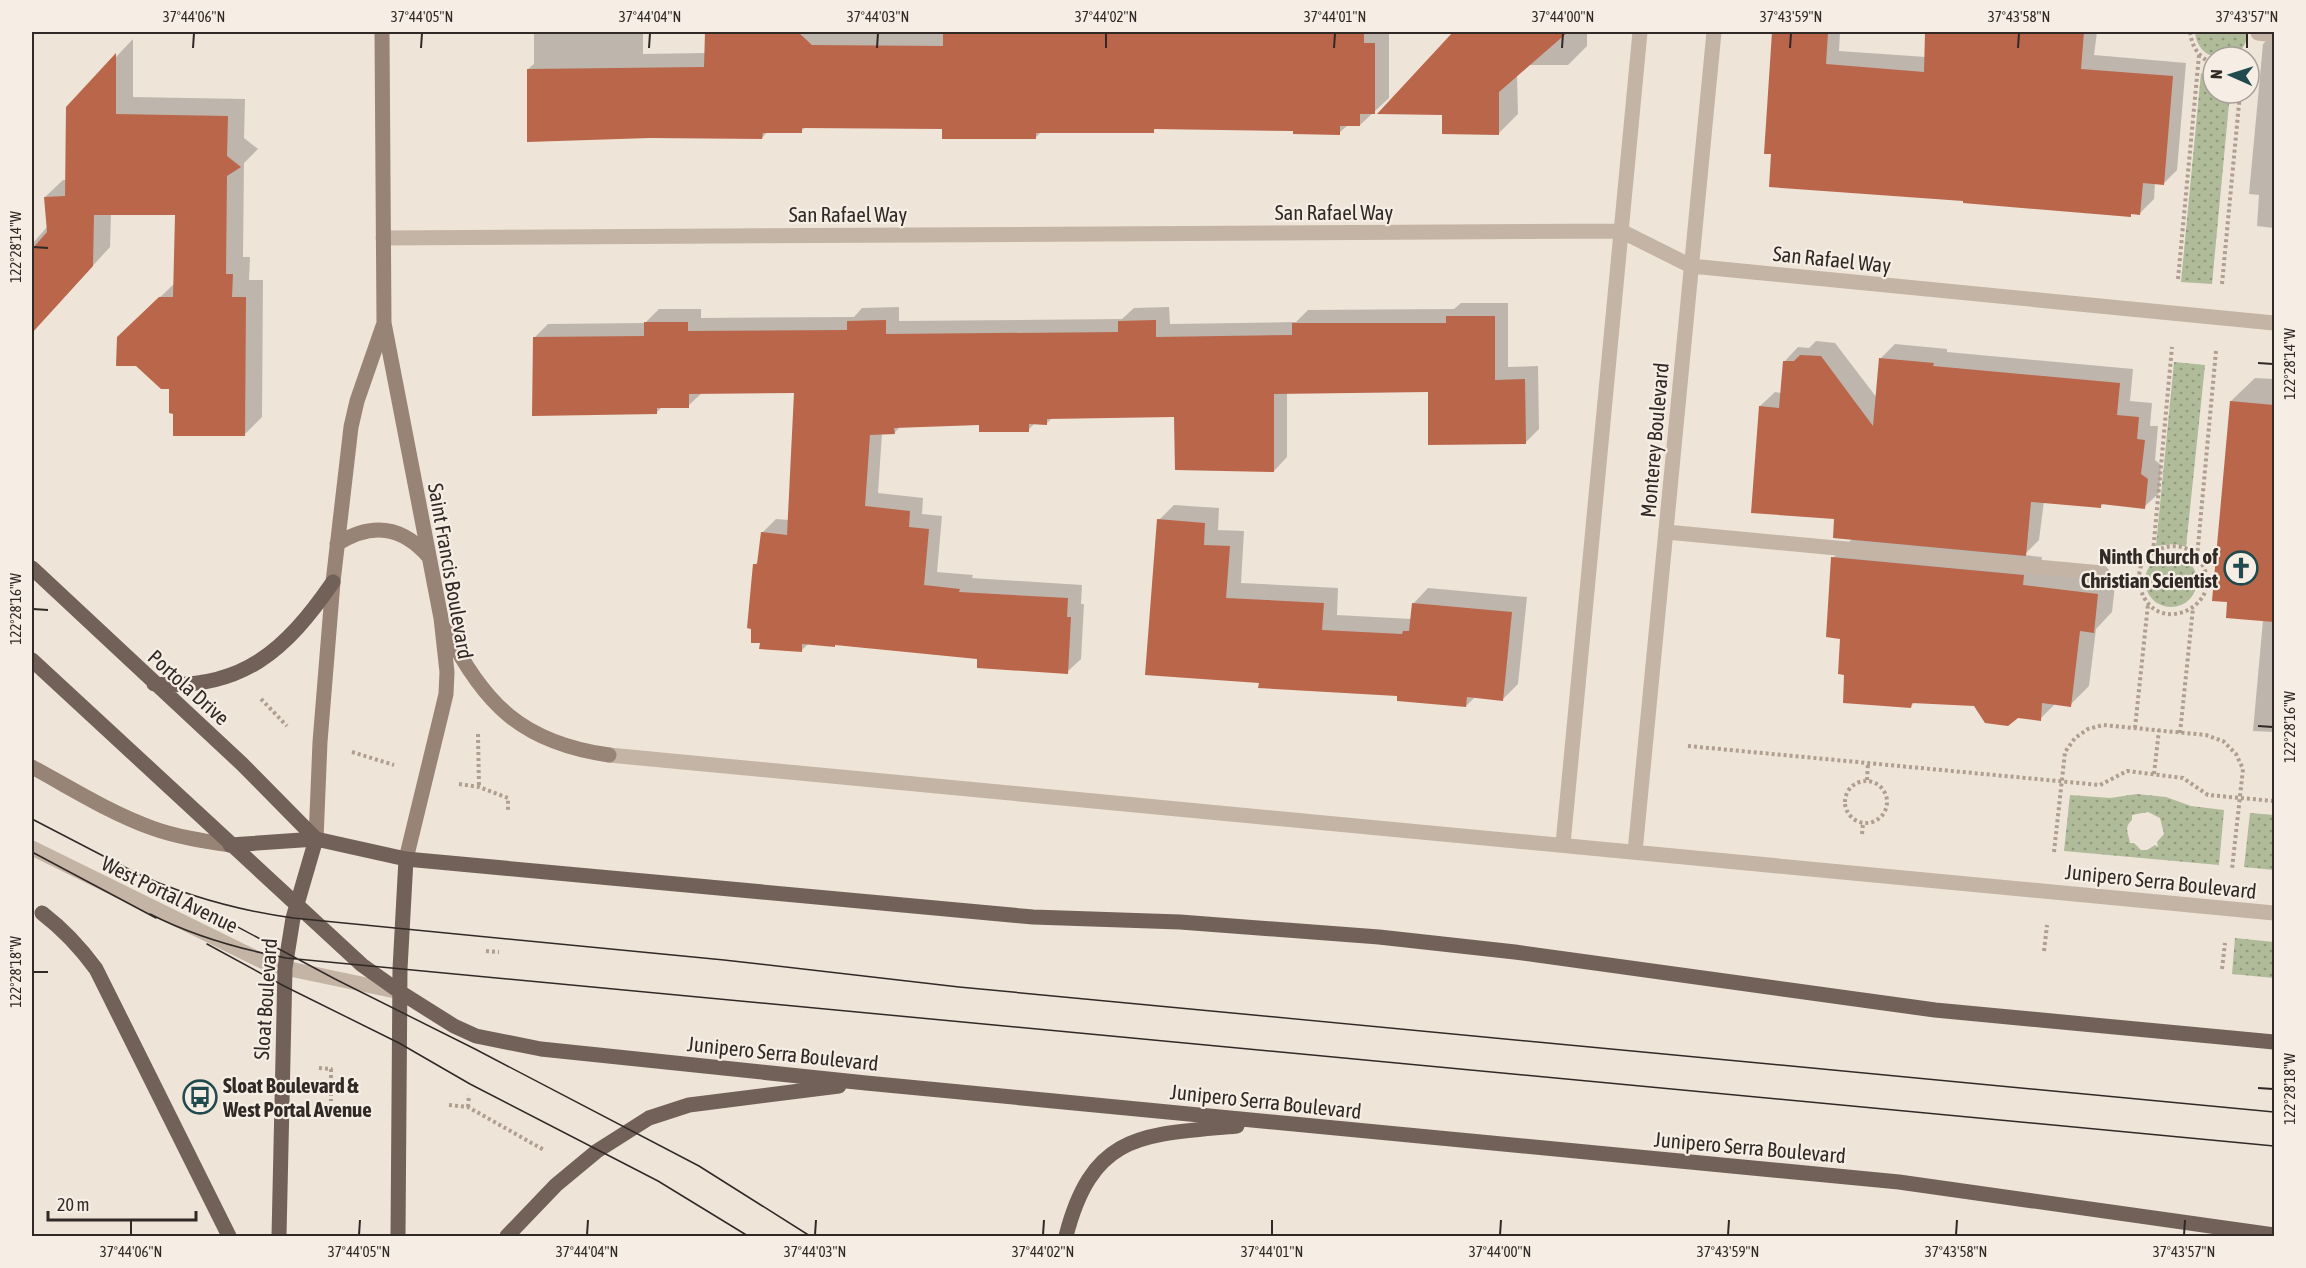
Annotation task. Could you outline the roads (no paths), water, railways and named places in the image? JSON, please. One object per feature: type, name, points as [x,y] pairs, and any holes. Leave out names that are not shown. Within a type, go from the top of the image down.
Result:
[{"type":"main road","name":"Saint Francis Boulevard","points":[[382,32],[384,323],[441,618],[447,672],[446,694],[406,859]]},
{"type":"main road","name":"Saint Francis Boulevard","points":[[316,839],[320,742],[333,582],[351,428],[357,401],[384,323]]},
{"type":"main road","points":[[337,544],[351,535],[384,530],[401,534],[417,544],[429,557]]},
{"type":"main road","name":"Portola Drive","points":[[32,568],[242,764],[316,839]]},
{"type":"main road","points":[[154,684],[182,686],[203,683],[245,669],[263,660],[280,648],[294,633],[333,582]]},
{"type":"main road","points":[[441,618],[453,644],[483,690],[516,721],[534,734],[558,744],[609,756]]},
{"type":"main road","points":[[32,660],[296,906]]},
{"type":"main road","points":[[32,767],[126,817],[153,828],[176,835],[230,845],[316,839],[406,859],[1033,917],[1180,922],[1379,937],[1526,954],[1935,1010],[2274,1042]]},
{"type":"main road","name":"Sloat Boulevard","points":[[279,1236],[285,968],[296,906],[316,839]]},
{"type":"main road","points":[[398,1236],[400,992],[406,859]]},
{"type":"main road","name":"Junipero Serra Boulevard","points":[[296,906],[362,965],[400,992],[454,1026],[476,1036],[507,1044],[575,1054],[866,1083],[1888,1181],[2274,1235]]},
{"type":"main road","points":[[37,910],[62,928],[96,969],[229,1236]]},
{"type":"main road","points":[[507,1236],[556,1185],[597,1151],[649,1118],[689,1105],[866,1083]]},
{"type":"main road","points":[[1066,1236],[1076,1205],[1093,1174],[1105,1159],[1121,1147],[1141,1138],[1163,1133],[1273,1122]]},
{"type":"street","points":[[1563,844],[1640,32]]},
{"type":"street","name":"Monterey Boulevard","points":[[1635,852],[1714,32]]},
{"type":"street","points":[[2258,33],[2274,35]]},
{"type":"street","name":"San Rafael Way","points":[[383,238],[1621,231],[1691,266],[2274,323]]},
{"type":"street","points":[[1666,532],[2102,573]]},
{"type":"street","name":"Junipero Serra Boulevard","points":[[609,756],[1563,844],[2274,913]]},
{"type":"street","name":"West Portal Avenue","points":[[32,848],[262,961],[400,992]]},
{"type":"tram line","points":[[32,819],[138,874]]},
{"type":"tram line","points":[[32,852],[156,918]]},
{"type":"tram line","points":[[131,871],[210,900],[251,911],[293,918],[724,960],[959,987],[2274,1112]]},
{"type":"tram line","points":[[191,902],[335,979],[699,1166],[810,1236]]},
{"type":"tram line","points":[[150,914],[216,941],[286,958],[2274,1146]]},
{"type":"tram line","points":[[207,944],[658,1181],[748,1236]]},
{"type":"place","name":"Ninth Church of Christian Scientist","points":[[2241,568]]},
{"type":"place","name":"Sloat Boulevard & West Portal Avenue","points":[[200,1097]]}]
